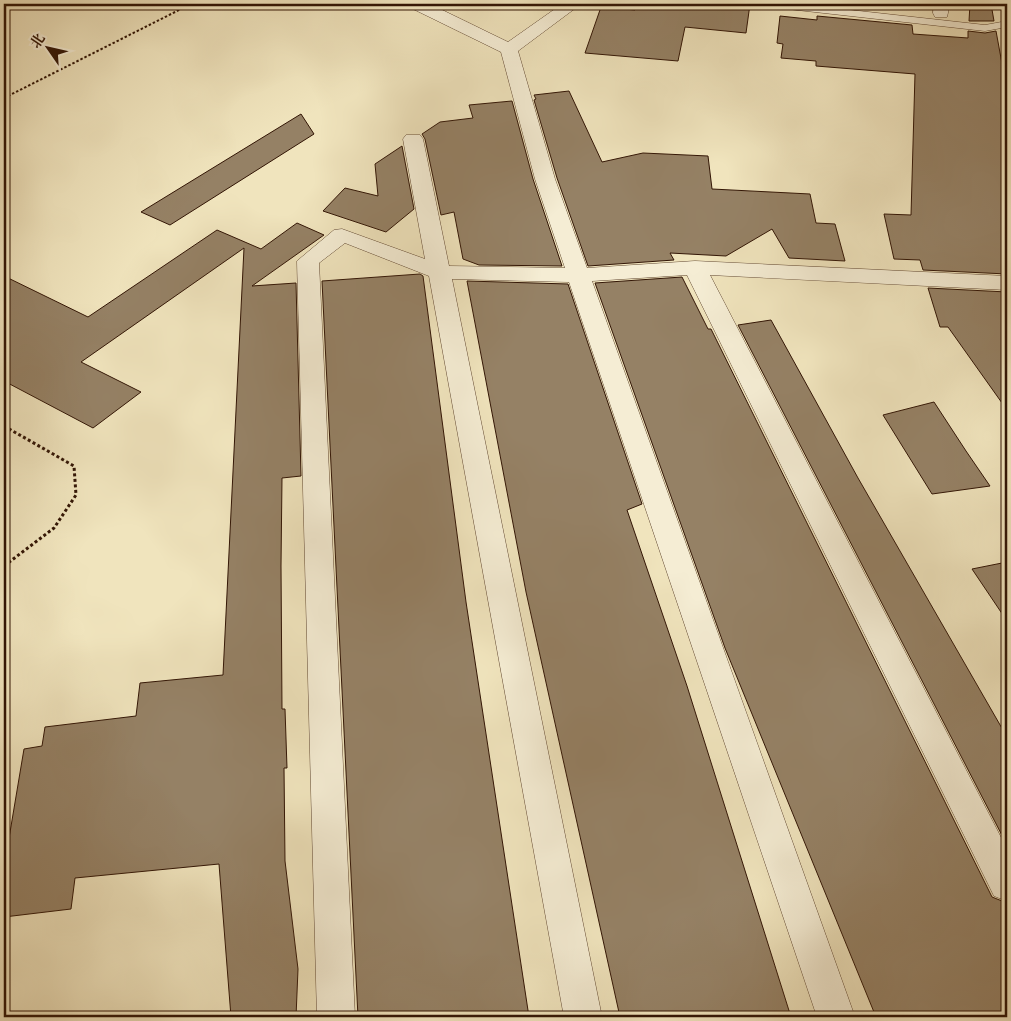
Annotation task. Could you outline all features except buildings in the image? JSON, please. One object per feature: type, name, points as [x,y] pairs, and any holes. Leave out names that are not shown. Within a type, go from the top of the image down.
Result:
[{"type":"street","points":[[418,4],[509,49],[545,179],[580,275],[836,1017]]},
{"type":"street","points":[[509,49],[573,4]]},
{"type":"street","points":[[413,139],[583,1017]]},
{"type":"street","points":[[336,1017],[308,261],[342,235],[439,272],[580,275],[694,268],[1007,283]]},
{"type":"street","points":[[694,268],[1007,884]]},
{"type":"lane","points":[[770,4],[985,28],[1007,24]]},
{"type":"path","points":[[4,98],[191,4]]},
{"type":"path","points":[[4,426],[74,466],[76,495],[54,528],[4,566]]}]
